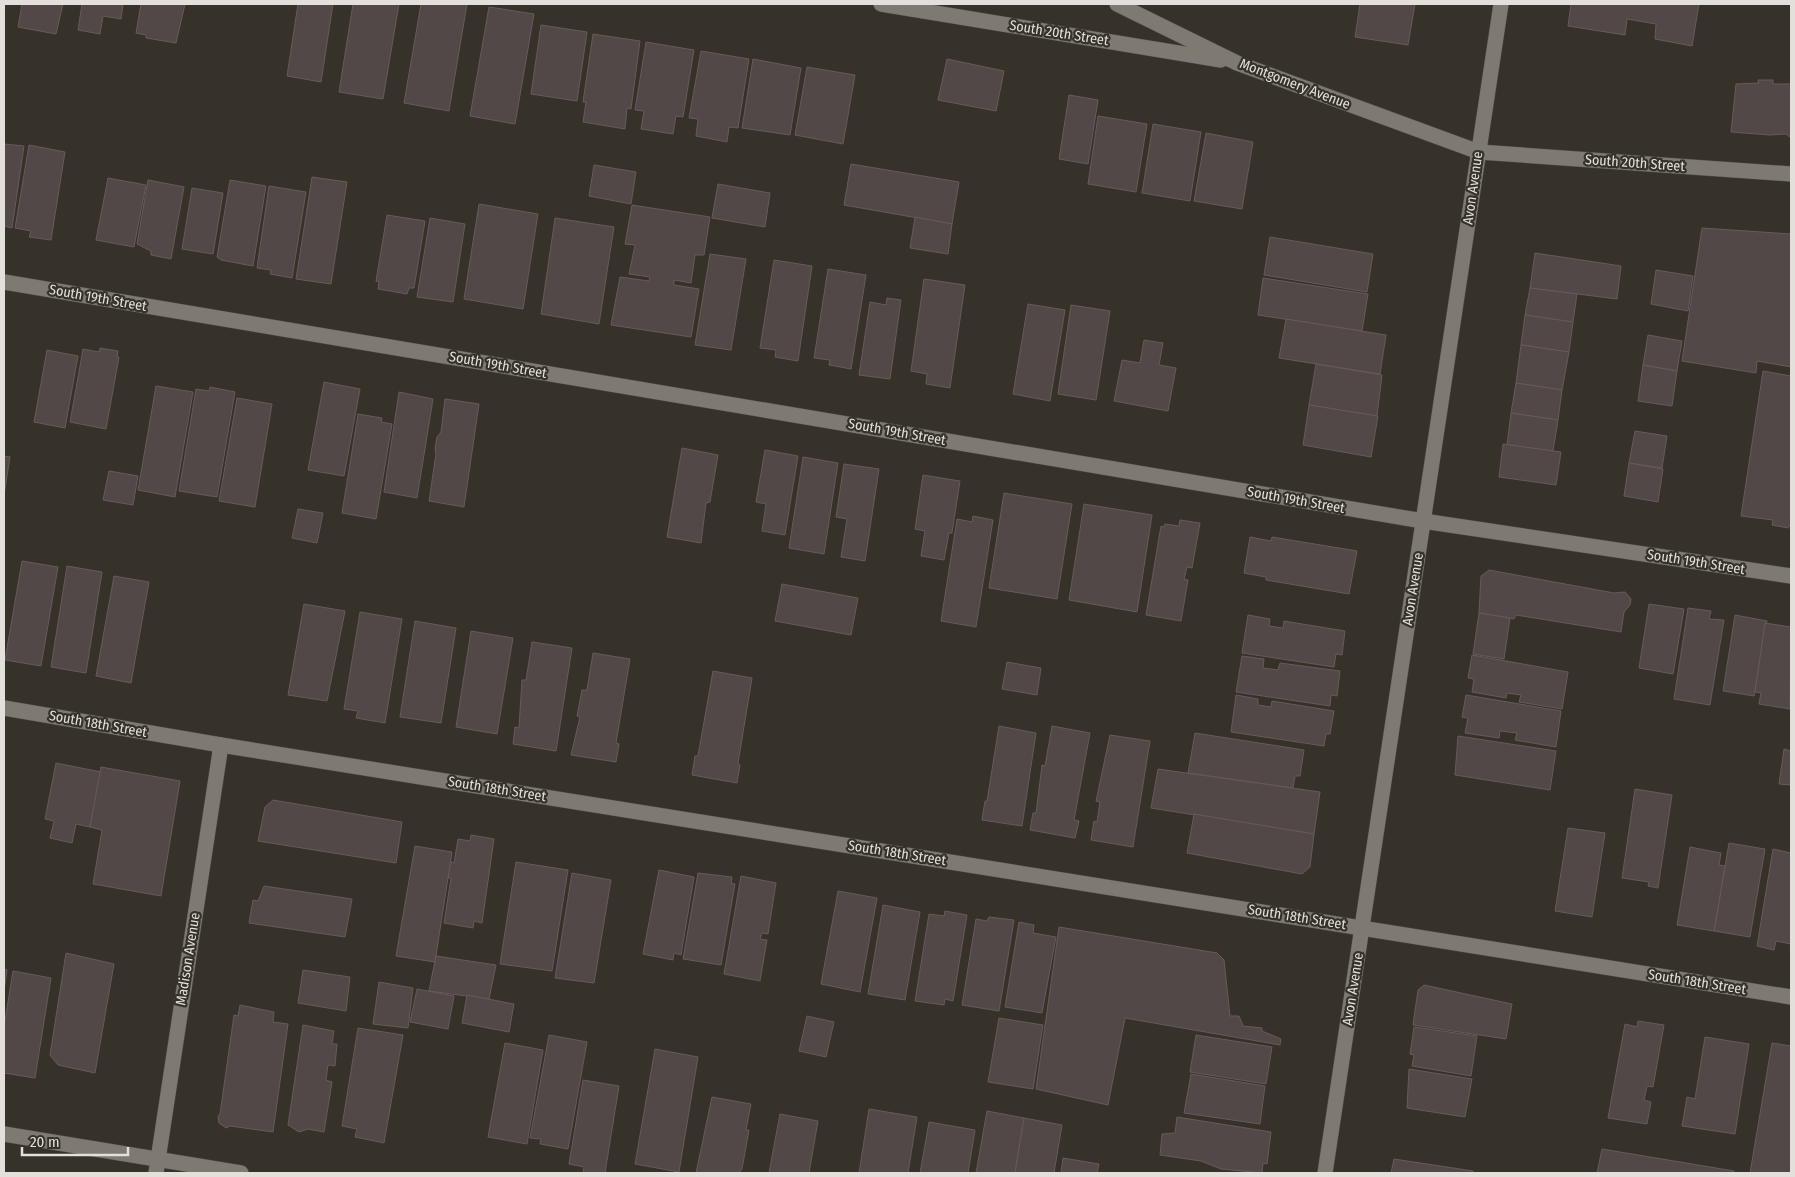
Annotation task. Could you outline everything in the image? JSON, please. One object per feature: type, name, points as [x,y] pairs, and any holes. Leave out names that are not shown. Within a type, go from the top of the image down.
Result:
[{"type":"street","name":"South 20th Street","points":[[881,4],[1237,63]]},
{"type":"street","name":"Montgomery Avenue","points":[[1117,4],[1237,63],[1478,152]]},
{"type":"street","name":"Avon Avenue","points":[[1325,1173],[1501,4]]},
{"type":"street","name":"South 20th Street","points":[[1478,152],[1791,174]]},
{"type":"street","name":"South 19th Street","points":[[4,282],[1423,521],[1791,576]]},
{"type":"street","name":"South 18th Street","points":[[4,708],[221,745],[1791,997]]},
{"type":"street","name":"Madison Avenue","points":[[157,1166],[221,745]]},
{"type":"street","points":[[4,1134],[157,1166],[241,1173]]},
{"type":"building","points":[[22,4],[63,4],[56,34],[18,27]]},
{"type":"building","points":[[82,4],[123,4],[121,19],[103,16],[100,34],[78,30]]},
{"type":"building","points":[[141,4],[185,4],[176,43],[146,38],[146,35],[136,33]]},
{"type":"building","points":[[298,4],[333,4],[321,82],[287,76]]},
{"type":"building","points":[[353,4],[399,4],[383,99],[339,92]]},
{"type":"building","points":[[421,4],[467,4],[449,111],[404,103]]},
{"type":"building","points":[[1360,4],[1415,4],[1408,45],[1355,37]]},
{"type":"building","points":[[1571,4],[1699,4],[1692,46],[1655,39],[1656,24],[1627,19],[1625,35],[1568,26]]},
{"type":"building","points":[[489,7],[534,14],[515,124],[470,116]]},
{"type":"building","points":[[541,25],[587,32],[577,101],[531,94]]},
{"type":"building","points":[[593,34],[640,41],[631,109],[627,108],[625,129],[583,122],[586,102],[583,102]]},
{"type":"building","points":[[646,42],[694,50],[683,117],[676,116],[673,134],[641,129],[644,111],[635,110]]},
{"type":"building","points":[[701,51],[749,59],[738,128],[729,127],[727,142],[696,136],[698,119],[689,118]]},
{"type":"building","points":[[753,59],[801,68],[790,135],[742,128]]},
{"type":"building","points":[[947,59],[1004,71],[996,111],[938,100]]},
{"type":"building","points":[[807,67],[855,75],[843,144],[795,135]]},
{"type":"building","points":[[1758,80],[1773,80],[1773,84],[1791,84],[1791,138],[1786,134],[1770,135],[1731,132],[1736,84],[1759,83]]},
{"type":"building","points":[[1069,95],[1098,100],[1088,164],[1059,159]]},
{"type":"building","points":[[1098,116],[1147,124],[1136,192],[1088,184]]},
{"type":"building","points":[[1153,124],[1201,132],[1190,201],[1142,193]]},
{"type":"building","points":[[1206,133],[1253,142],[1242,209],[1194,201]]},
{"type":"building","points":[[4,144],[24,146],[12,228],[4,226]]},
{"type":"building","points":[[29,145],[65,152],[51,240],[29,237],[31,231],[15,228]]},
{"type":"building","points":[[851,164],[959,182],[952,224],[844,205]]},
{"type":"building","points":[[594,165],[636,172],[631,204],[589,196]]},
{"type":"building","points":[[312,177],[347,182],[331,284],[296,279]]},
{"type":"building","points":[[108,178],[146,185],[134,247],[96,240]]},
{"type":"building","points":[[148,180],[184,187],[171,259],[151,255],[151,251],[137,244]]},
{"type":"building","points":[[230,180],[266,186],[253,266],[221,260],[217,257]]},
{"type":"building","points":[[718,184],[770,193],[765,227],[712,218]]},
{"type":"building","points":[[269,186],[306,192],[292,278],[270,274],[271,270],[257,268]]},
{"type":"building","points":[[192,188],[223,193],[213,254],[182,249]]},
{"type":"building","points":[[479,204],[538,214],[523,309],[464,299]]},
{"type":"building","points":[[632,205],[710,217],[704,255],[695,255],[691,283],[674,280],[674,285],[699,289],[691,337],[611,325],[620,277],[649,281],[650,277],[629,274],[635,245],[625,244]]},
{"type":"building","points":[[387,215],[425,221],[414,288],[409,288],[407,294],[378,289],[379,282],[376,281]]},
{"type":"building","points":[[915,217],[952,224],[948,254],[910,248]]},
{"type":"building","points":[[430,218],[465,224],[453,302],[417,297]]},
{"type":"building","points":[[555,218],[614,227],[599,324],[541,314]]},
{"type":"building","points":[[1702,228],[1791,234],[1791,367],[1757,361],[1756,373],[1682,361]]},
{"type":"building","points":[[1270,237],[1373,254],[1367,292],[1264,275]]},
{"type":"building","points":[[1535,253],[1621,266],[1617,299],[1530,288]]},
{"type":"building","points":[[710,254],[746,259],[731,350],[695,345]]},
{"type":"building","points":[[774,260],[812,266],[798,361],[775,357],[776,350],[760,348]]},
{"type":"building","points":[[828,269],[866,275],[851,369],[829,365],[830,360],[814,358]]},
{"type":"building","points":[[1656,270],[1693,276],[1688,311],[1651,304]]},
{"type":"building","points":[[1263,278],[1368,294],[1362,331],[1258,315]]},
{"type":"building","points":[[924,279],[965,285],[950,388],[926,384],[927,374],[911,371]]},
{"type":"building","points":[[1530,288],[1577,294],[1573,322],[1525,315]]},
{"type":"building","points":[[887,298],[901,300],[890,379],[859,375],[870,302],[886,305]]},
{"type":"building","points":[[1028,304],[1065,310],[1050,401],[1013,394]]},
{"type":"building","points":[[1071,305],[1110,311],[1096,400],[1058,394]]},
{"type":"building","points":[[1525,315],[1573,322],[1569,352],[1521,345]]},
{"type":"building","points":[[1286,319],[1386,335],[1380,374],[1279,358]]},
{"type":"building","points":[[1648,335],[1682,341],[1677,371],[1643,365]]},
{"type":"building","points":[[1144,340],[1163,343],[1159,365],[1176,368],[1168,411],[1114,401],[1122,360],[1140,363]]},
{"type":"building","points":[[1521,345],[1569,352],[1562,390],[1516,383]]},
{"type":"building","points":[[100,348],[118,351],[117,357],[119,357],[106,429],[70,422],[83,349],[99,352]]},
{"type":"building","points":[[47,350],[78,356],[65,428],[34,422]]},
{"type":"building","points":[[1316,364],[1382,375],[1377,416],[1309,405]]},
{"type":"building","points":[[1643,365],[1677,371],[1672,406],[1638,401]]},
{"type":"building","points":[[1763,371],[1791,376],[1791,523],[1788,528],[1772,525],[1773,520],[1741,516]]},
{"type":"building","points":[[324,382],[360,389],[344,476],[308,470]]},
{"type":"building","points":[[1516,383],[1562,390],[1558,420],[1511,413]]},
{"type":"building","points":[[156,386],[193,392],[175,497],[138,490]]},
{"type":"building","points":[[210,387],[235,392],[217,497],[179,491],[196,389],[209,391]]},
{"type":"building","points":[[399,392],[433,399],[417,498],[384,492]]},
{"type":"building","points":[[237,398],[272,404],[255,507],[219,501]]},
{"type":"building","points":[[445,399],[479,404],[464,507],[429,501],[436,454],[435,448],[437,437],[441,432]]},
{"type":"building","points":[[1309,405],[1378,416],[1371,457],[1303,445]]},
{"type":"building","points":[[1511,413],[1558,420],[1553,451],[1507,445]]},
{"type":"building","points":[[358,414],[382,418],[381,422],[392,424],[376,519],[342,513]]},
{"type":"building","points":[[1635,431],[1667,436],[1662,468],[1629,463]]},
{"type":"building","points":[[1503,444],[1561,452],[1556,485],[1499,477]]},
{"type":"building","points":[[682,448],[718,455],[710,502],[706,503],[701,543],[667,537]]},
{"type":"building","points":[[765,450],[798,456],[785,535],[762,531],[766,504],[756,502]]},
{"type":"building","points":[[4,456],[10,457],[4,495]]},
{"type":"building","points":[[803,457],[838,463],[824,554],[789,548]]},
{"type":"building","points":[[1629,463],[1663,469],[1658,502],[1624,496]]},
{"type":"building","points":[[844,464],[879,469],[865,561],[841,557],[847,519],[836,517]]},
{"type":"building","points":[[109,471],[138,476],[133,505],[103,500]]},
{"type":"building","points":[[923,475],[960,481],[952,533],[949,533],[944,560],[921,556],[925,531],[915,529]]},
{"type":"building","points":[[1004,493],[1072,504],[1057,599],[989,588]]},
{"type":"building","points":[[1084,504],[1152,515],[1137,612],[1069,600]]},
{"type":"building","points":[[298,509],[323,513],[317,543],[292,538]]},
{"type":"building","points":[[973,516],[993,520],[976,627],[941,621],[957,519],[972,522]]},
{"type":"building","points":[[1180,520],[1200,523],[1192,568],[1187,567],[1184,579],[1188,580],[1181,621],[1146,615],[1161,526],[1164,527],[1165,524],[1179,526]]},
{"type":"building","points":[[1250,537],[1271,541],[1272,537],[1357,551],[1349,594],[1266,580],[1266,577],[1244,573]]},
{"type":"building","points":[[22,561],[58,567],[41,666],[5,660]]},
{"type":"building","points":[[67,566],[102,572],[86,673],[51,667]]},
{"type":"building","points":[[1489,570],[1614,593],[1625,592],[1631,599],[1630,605],[1624,612],[1621,632],[1516,615],[1514,619],[1479,613],[1481,576]]},
{"type":"building","points":[[114,576],[149,582],[131,683],[96,676]]},
{"type":"building","points":[[782,584],[858,598],[851,635],[775,621]]},
{"type":"building","points":[[304,604],[345,611],[327,701],[288,695]]},
{"type":"building","points":[[1649,604],[1684,609],[1673,674],[1639,668]]},
{"type":"building","points":[[1688,608],[1711,611],[1709,619],[1724,620],[1710,705],[1674,699]]},
{"type":"building","points":[[360,612],[402,619],[385,723],[356,718],[358,711],[344,709]]},
{"type":"building","points":[[1479,613],[1510,618],[1504,659],[1473,654]]},
{"type":"building","points":[[1248,615],[1270,619],[1269,626],[1283,628],[1284,621],[1345,631],[1342,655],[1336,654],[1334,667],[1242,653]]},
{"type":"building","points":[[1735,615],[1767,621],[1754,696],[1723,691]]},
{"type":"building","points":[[415,621],[456,628],[441,723],[400,717]]},
{"type":"building","points":[[1765,623],[1791,627],[1790,709],[1759,704],[1761,693],[1755,692]]},
{"type":"building","points":[[471,631],[513,638],[497,734],[456,727]]},
{"type":"building","points":[[532,642],[572,648],[556,751],[513,744],[515,727],[519,728],[522,680],[526,680]]},
{"type":"building","points":[[593,653],[630,659],[616,743],[619,744],[616,762],[571,755],[580,717],[577,716],[582,690],[587,690]]},
{"type":"building","points":[[1472,655],[1568,672],[1562,709],[1519,702],[1521,695],[1507,693],[1506,698],[1472,692],[1474,679],[1468,678]]},
{"type":"building","points":[[1242,656],[1264,659],[1263,668],[1278,670],[1280,663],[1340,671],[1337,696],[1331,695],[1330,706],[1236,692]]},
{"type":"building","points":[[1007,662],[1041,668],[1037,695],[1002,689]]},
{"type":"building","points":[[713,671],[752,678],[738,763],[740,765],[737,783],[692,775],[695,756],[698,756]]},
{"type":"building","points":[[1236,695],[1258,699],[1258,705],[1271,707],[1272,701],[1334,711],[1330,734],[1326,734],[1324,746],[1231,732]]},
{"type":"building","points":[[1466,695],[1561,711],[1556,747],[1515,740],[1517,733],[1500,731],[1499,738],[1465,733],[1468,718],[1462,717]]},
{"type":"building","points":[[999,726],[1036,733],[1022,826],[982,820],[985,801],[987,801]]},
{"type":"building","points":[[1052,726],[1090,733],[1074,820],[1079,821],[1075,838],[1030,830],[1033,813],[1036,813],[1042,765],[1045,766]]},
{"type":"building","points":[[1195,733],[1304,750],[1300,776],[1295,776],[1293,788],[1188,773]]},
{"type":"building","points":[[1110,735],[1150,741],[1133,847],[1091,840],[1094,821],[1097,822],[1100,802],[1096,801]]},
{"type":"building","points":[[1458,736],[1556,751],[1550,790],[1455,775]]},
{"type":"building","points":[[1784,749],[1791,751],[1791,785],[1779,784]]},
{"type":"building","points":[[56,763],[101,772],[90,827],[76,824],[72,843],[50,838],[54,821],[45,819]]},
{"type":"building","points":[[101,767],[180,781],[161,896],[93,884],[102,830],[90,827]]},
{"type":"building","points":[[1158,769],[1320,792],[1314,834],[1151,808]]},
{"type":"building","points":[[1635,789],[1672,795],[1658,888],[1648,886],[1649,882],[1622,878]]},
{"type":"building","points":[[273,800],[402,822],[396,863],[258,841],[265,807]]},
{"type":"building","points":[[1194,814],[1314,834],[1310,867],[1302,874],[1187,853]]},
{"type":"building","points":[[1568,828],[1605,833],[1592,917],[1555,911]]},
{"type":"building","points":[[471,835],[494,839],[482,923],[474,921],[473,928],[444,923],[451,878],[448,878],[450,861],[454,863],[458,839],[470,841]]},
{"type":"building","points":[[1729,843],[1765,849],[1750,937],[1714,931]]},
{"type":"building","points":[[415,846],[452,852],[435,962],[396,956]]},
{"type":"building","points":[[1690,847],[1721,853],[1719,865],[1725,866],[1714,931],[1677,925]]},
{"type":"building","points":[[1773,849],[1791,853],[1791,944],[1776,941],[1774,950],[1757,946]]},
{"type":"building","points":[[516,862],[568,870],[552,971],[500,964]]},
{"type":"building","points":[[659,870],[694,877],[681,955],[674,953],[673,960],[643,954]]},
{"type":"building","points":[[572,873],[611,880],[594,983],[555,978]]},
{"type":"building","points":[[698,873],[732,877],[731,883],[735,884],[721,965],[683,959]]},
{"type":"building","points":[[741,876],[776,883],[768,934],[762,933],[760,939],[767,940],[760,981],[724,974]]},
{"type":"building","points":[[264,886],[352,899],[345,937],[249,923],[253,900],[258,901]]},
{"type":"building","points":[[838,891],[877,898],[860,992],[821,984]]},
{"type":"building","points":[[883,905],[920,912],[905,1000],[868,994]]},
{"type":"building","points":[[945,911],[967,915],[953,1001],[945,999],[944,1005],[915,1001],[929,914],[944,916]]},
{"type":"building","points":[[989,917],[1014,920],[999,1011],[962,1005],[976,919],[987,921]]},
{"type":"building","points":[[1019,922],[1034,925],[1033,933],[1056,937],[1042,1013],[1005,1007]]},
{"type":"building","points":[[1059,927],[1217,953],[1224,960],[1230,1016],[1239,1016],[1243,1026],[1262,1028],[1262,1031],[1281,1039],[1280,1045],[1125,1018],[1108,1105],[1036,1089]]},
{"type":"building","points":[[66,953],[114,964],[95,1073],[58,1065],[50,1055]]},
{"type":"building","points":[[436,956],[496,965],[489,999],[429,991]]},
{"type":"building","points":[[4,969],[7,970],[4,991]]},
{"type":"building","points":[[303,970],[350,977],[346,1011],[298,1003]]},
{"type":"building","points":[[13,971],[51,978],[35,1078],[4,1073],[4,1027]]},
{"type":"building","points":[[379,982],[413,988],[408,1028],[373,1024]]},
{"type":"building","points":[[1424,985],[1512,1004],[1506,1039],[1413,1025],[1418,990]]},
{"type":"building","points":[[417,989],[454,996],[448,1029],[410,1022]]},
{"type":"building","points":[[467,995],[514,1004],[509,1032],[462,1023]]},
{"type":"building","points":[[240,1005],[274,1012],[273,1022],[288,1024],[273,1132],[230,1126],[226,1128],[219,1123],[218,1116],[220,1114],[234,1015],[238,1016]]},
{"type":"building","points":[[807,1016],[834,1022],[826,1057],[799,1051]]},
{"type":"building","points":[[999,1018],[1043,1025],[1033,1089],[988,1082]]},
{"type":"building","points":[[1638,1021],[1664,1025],[1653,1087],[1647,1086],[1644,1100],[1651,1102],[1647,1124],[1608,1118],[1625,1024],[1637,1027]]},
{"type":"building","points":[[303,1025],[334,1031],[332,1044],[337,1044],[335,1066],[328,1065],[326,1080],[332,1082],[324,1132],[308,1129],[299,1132],[288,1125]]},
{"type":"building","points":[[1414,1027],[1477,1036],[1471,1076],[1412,1066],[1414,1055],[1410,1054]]},
{"type":"building","points":[[358,1028],[403,1035],[384,1143],[355,1137],[357,1129],[342,1126]]},
{"type":"building","points":[[549,1035],[587,1042],[568,1149],[540,1144],[541,1139],[530,1138]]},
{"type":"building","points":[[1196,1035],[1272,1047],[1266,1084],[1190,1072]]},
{"type":"building","points":[[1705,1037],[1749,1044],[1735,1134],[1682,1126],[1687,1097],[1695,1099]]},
{"type":"building","points":[[505,1043],[543,1050],[527,1144],[488,1137]]},
{"type":"building","points":[[1772,1043],[1791,1046],[1791,1173],[1750,1173]]},
{"type":"building","points":[[655,1049],[698,1057],[679,1172],[635,1164]]},
{"type":"building","points":[[1409,1069],[1472,1079],[1465,1117],[1407,1108]]},
{"type":"building","points":[[1191,1074],[1265,1086],[1260,1124],[1184,1113]]},
{"type":"building","points":[[583,1080],[619,1086],[605,1173],[583,1173],[584,1167],[569,1164]]},
{"type":"building","points":[[712,1097],[751,1104],[746,1130],[749,1130],[742,1169],[739,1173],[696,1173]]},
{"type":"building","points":[[869,1109],[917,1117],[908,1173],[859,1173]]},
{"type":"building","points":[[987,1111],[1024,1118],[1015,1173],[976,1173]]},
{"type":"building","points":[[780,1114],[818,1121],[809,1173],[769,1173]]},
{"type":"building","points":[[1177,1117],[1271,1132],[1267,1164],[1263,1163],[1262,1173],[1221,1169],[1201,1161],[1160,1155],[1162,1134],[1175,1133]]},
{"type":"building","points":[[1024,1118],[1062,1125],[1054,1173],[1015,1173]]},
{"type":"building","points":[[929,1122],[975,1130],[968,1173],[920,1173]]},
{"type":"building","points":[[1602,1149],[1734,1171],[1734,1173],[1597,1173]]},
{"type":"building","points":[[1063,1158],[1099,1164],[1097,1173],[1061,1173]]},
{"type":"building","points":[[1394,1159],[1473,1171],[1473,1173],[1391,1173]]}]
